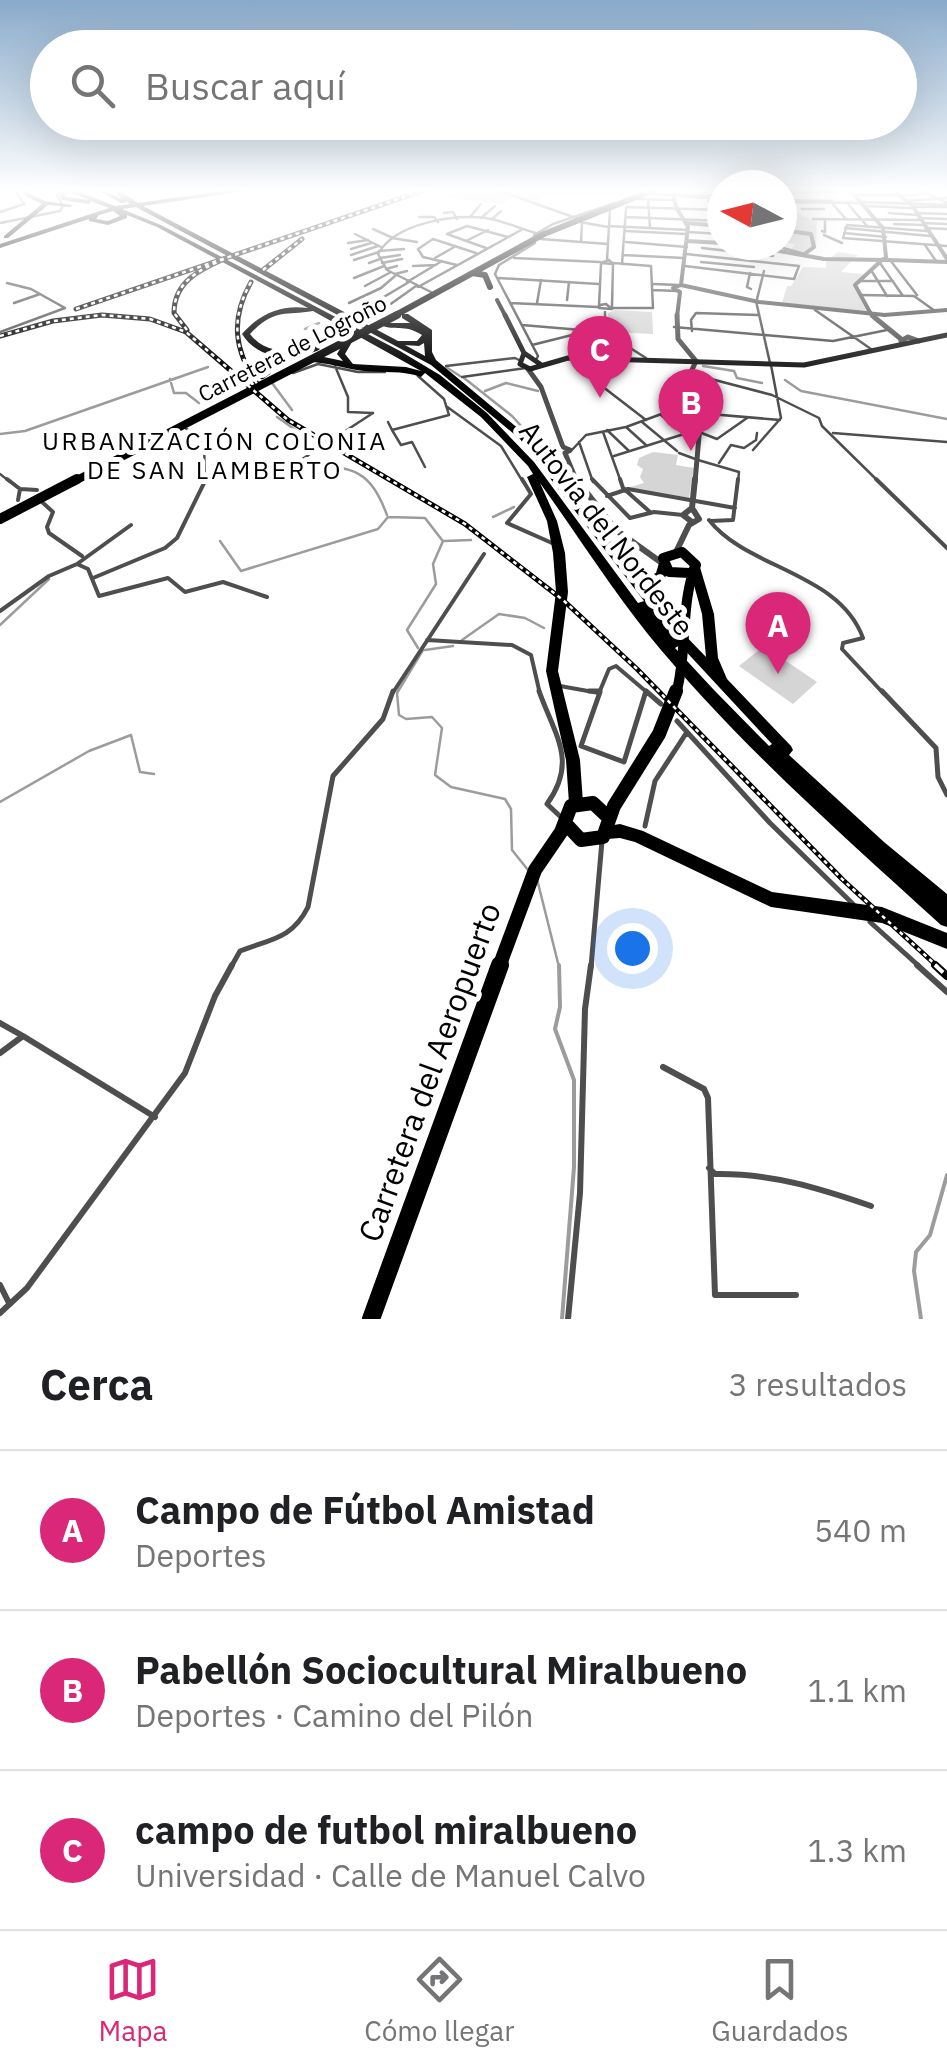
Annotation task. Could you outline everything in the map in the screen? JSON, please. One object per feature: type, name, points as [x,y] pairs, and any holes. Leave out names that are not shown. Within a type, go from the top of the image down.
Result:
[{"type":"highway","points":[[204,251],[339,311],[356,316],[407,312],[428,332],[428,355],[524,437],[676,634],[736,701],[947,904]]},
{"type":"highway","points":[[211,251],[353,326],[427,376],[478,417],[583,537]]},
{"type":"highway","points":[[214,251],[277,296],[278,306],[248,327],[243,336],[248,343],[275,356],[277,369]]},
{"type":"highway","name":"Carretera de Logroño","points":[[0,516],[386,315],[407,312],[432,292],[484,275],[514,251]]},
{"type":"highway","name":"Carretera de Logroño","points":[[0,516],[180,424],[277,369],[291,370],[456,284],[484,275]]},
{"type":"highway","points":[[264,286],[320,317]]},
{"type":"highway","points":[[294,355],[253,344],[247,331],[289,308],[353,326]]},
{"type":"highway","points":[[339,311],[383,353],[382,361],[368,366],[347,362],[340,352],[348,342]]},
{"type":"highway","points":[[291,370],[331,354],[386,315]]},
{"type":"highway","points":[[186,412],[277,369],[294,355],[386,315],[427,334],[425,341],[414,345],[366,335]]},
{"type":"highway","name":"Autovía del Nordeste","points":[[366,335],[437,377],[484,415],[531,464],[651,628],[732,719],[823,809],[947,920]]},
{"type":"highway","name":"Autovía del Nordeste","points":[[366,335],[459,388],[518,440],[634,594],[716,690],[831,804],[947,904]]},
{"type":"highway","points":[[394,340],[446,369]]},
{"type":"highway","points":[[311,360],[327,358],[362,368],[408,369],[427,376]]},
{"type":"highway","points":[[531,474],[552,522],[562,572],[552,680],[571,750],[566,814]]},
{"type":"highway","points":[[618,559],[631,573],[647,580],[660,576],[672,558]]},
{"type":"highway","points":[[672,558],[693,570],[708,614],[712,658],[736,701]]},
{"type":"highway","points":[[566,814],[610,797],[653,735],[670,692],[693,570],[693,559],[672,558]]},
{"type":"highway","points":[[597,834],[658,739],[676,696],[688,634],[686,597],[672,558]]},
{"type":"highway","points":[[594,803],[597,834]]},
{"type":"highway","points":[[566,814],[597,834]]},
{"type":"highway","name":"Carretera del Aeropuerto","points":[[371,1319],[535,870],[551,849],[566,814]]},
{"type":"highway","points":[[551,849],[597,834],[624,832],[755,893],[819,908],[882,916],[947,941]]},
{"type":"main road","points":[[484,275],[521,361]]},
{"type":"main road","points":[[771,364],[817,361],[947,334]]},
{"type":"main road","points":[[521,361],[536,364],[568,358],[821,363],[904,341]]},
{"type":"main road","points":[[521,361],[536,364],[566,355],[628,354],[688,362]]},
{"type":"street","points":[[351,255],[372,251]]},
{"type":"street","points":[[354,260],[375,251]]},
{"type":"street","points":[[379,251],[382,263],[394,274],[432,292]]},
{"type":"street","points":[[419,251],[421,256],[457,265]]},
{"type":"street","points":[[435,258],[448,251]]},
{"type":"street","points":[[469,251],[476,253]]},
{"type":"street","points":[[386,315],[417,286],[481,251]]},
{"type":"street","points":[[607,260],[608,251]]},
{"type":"street","points":[[622,264],[625,251]]},
{"type":"street","points":[[624,255],[640,251]]},
{"type":"street","points":[[484,275],[510,303],[532,345],[576,480],[626,540],[651,554],[672,558],[691,515],[698,460],[699,413],[692,397],[694,388],[688,362],[675,331],[686,251]]},
{"type":"street","points":[[698,251],[702,255],[799,266],[794,278],[700,265]]},
{"type":"street","points":[[700,265],[702,251]]},
{"type":"street","points":[[804,254],[809,251]]},
{"type":"street","points":[[885,251],[893,281],[903,296]]},
{"type":"street","points":[[929,251],[937,262]]},
{"type":"street","points":[[797,252],[947,261]]},
{"type":"street","points":[[354,278],[402,257]]},
{"type":"street","points":[[484,275],[504,258],[648,265],[653,290],[652,310],[510,303]]},
{"type":"street","points":[[377,300],[443,260]]},
{"type":"street","points":[[601,263],[607,260]]},
{"type":"street","points":[[607,260],[613,264]]},
{"type":"street","points":[[885,260],[855,285],[876,315],[904,341]]},
{"type":"street","points":[[885,260],[919,300],[935,311]]},
{"type":"street","points":[[751,289],[747,287],[755,261]]},
{"type":"street","points":[[369,262],[397,266]]},
{"type":"street","points":[[598,306],[601,263]]},
{"type":"street","points":[[612,307],[613,264]]},
{"type":"street","points":[[781,277],[784,264]]},
{"type":"street","points":[[414,266],[436,266]]},
{"type":"street","points":[[684,266],[754,268]]},
{"type":"street","points":[[871,270],[887,296]]},
{"type":"street","points":[[365,286],[406,272]]},
{"type":"street","points":[[752,450],[780,420],[758,316],[757,300],[764,272]]},
{"type":"street","points":[[349,303],[381,288],[394,274]]},
{"type":"street","points":[[484,275],[599,284]]},
{"type":"street","points":[[536,304],[541,280]]},
{"type":"street","points":[[859,281],[893,281]]},
{"type":"street","points":[[566,304],[569,282]]},
{"type":"street","points":[[0,332],[65,308],[7,283]]},
{"type":"street","points":[[652,284],[815,310],[876,315],[947,310]]},
{"type":"street","points":[[653,290],[680,288]]},
{"type":"street","points":[[14,303],[40,294]]},
{"type":"street","points":[[861,295],[919,300]]},
{"type":"street","points":[[598,306],[605,311]]},
{"type":"street","points":[[605,311],[612,307]]},
{"type":"street","points":[[815,310],[871,349]]},
{"type":"street","points":[[605,311],[605,332]]},
{"type":"street","points":[[692,331],[691,320],[696,313],[758,316]]},
{"type":"street","points":[[522,325],[605,332],[628,354]]},
{"type":"street","points":[[532,345],[574,337],[580,331]]},
{"type":"street","points":[[675,331],[824,340],[893,331]]},
{"type":"street","points":[[446,369],[521,361]]},
{"type":"street","points":[[462,377],[521,361]]},
{"type":"street","points":[[688,362],[777,395],[819,418],[821,425],[947,548]]},
{"type":"street","points":[[291,370],[316,364],[358,372],[412,373],[443,398],[450,415],[392,430]]},
{"type":"street","points":[[270,480],[372,413],[348,412],[348,397],[335,366]]},
{"type":"street","points":[[594,380],[678,452],[739,472],[731,522],[691,515],[625,489],[607,496]]},
{"type":"street","points":[[568,449],[586,434],[644,421],[674,410],[692,397]]},
{"type":"street","points":[[446,406],[501,446],[527,486],[531,499],[507,523],[552,543]]},
{"type":"street","points":[[674,410],[780,420]]},
{"type":"street","points":[[661,414],[684,434]]},
{"type":"street","points":[[612,457],[699,430],[717,438],[748,417]]},
{"type":"street","points":[[388,422],[400,445],[412,442],[425,467]]},
{"type":"street","points":[[92,578],[165,548],[182,531],[209,472],[204,442],[180,424]]},
{"type":"street","points":[[626,427],[647,446]]},
{"type":"street","points":[[605,431],[629,451]]},
{"type":"street","points":[[605,431],[625,489],[650,512]]},
{"type":"street","points":[[719,463],[731,445],[744,449],[756,440],[757,432]]},
{"type":"street","points":[[833,434],[947,442]]},
{"type":"street","points":[[579,442],[594,484],[633,519],[650,512],[691,515],[735,508]]},
{"type":"street","points":[[0,474],[20,489],[37,494],[53,512],[47,527],[49,533],[82,556]]},
{"type":"street","points":[[18,500],[20,489]]},
{"type":"street","points":[[709,520],[716,531],[801,576],[861,627],[863,638],[843,643],[842,649],[936,748],[937,773],[947,795]]},
{"type":"street","points":[[0,612],[49,576],[119,539],[131,525]]},
{"type":"street","points":[[0,1313],[36,1276],[185,1073],[215,996],[240,951],[289,937],[299,927],[308,907],[332,776],[383,719],[392,693],[484,554]]},
{"type":"street","points":[[78,564],[88,570],[99,596],[168,578],[185,592],[223,582],[266,597]]},
{"type":"street","points":[[428,640],[521,648],[532,658],[538,689],[564,760],[562,783],[546,804],[566,814]]},
{"type":"street","points":[[646,690],[624,762],[581,746],[609,668],[616,666],[646,690],[661,704]]},
{"type":"street","points":[[560,686],[600,692]]},
{"type":"street","points":[[538,689],[546,688]]},
{"type":"street","points":[[677,721],[770,823],[856,907]]},
{"type":"street","points":[[645,826],[655,781],[687,732]]},
{"type":"street","points":[[597,834],[601,867]]},
{"type":"street","points":[[568,1319],[581,1176],[584,1009],[601,867],[597,834]]},
{"type":"street","points":[[870,922],[947,992]]},
{"type":"street","points":[[0,1023],[155,1117]]},
{"type":"street","points":[[0,1053],[23,1036]]},
{"type":"street","points":[[663,1068],[704,1089],[708,1098],[715,1295],[796,1294]]},
{"type":"street","points":[[709,1168],[716,1174],[750,1172],[800,1180],[871,1206]]},
{"type":"street","points":[[0,1285],[9,1304]]},
{"type":"shaded area","points":[[838,252],[858,255],[841,272],[863,274],[853,286],[867,312],[782,303],[787,286],[791,286],[803,267],[826,268],[826,261]]},
{"type":"shaded area","points":[[652,312],[653,334],[609,332],[608,313]]},
{"type":"shaded area","points":[[653,452],[678,455],[676,465],[694,468],[689,498],[627,488],[644,483],[640,477],[643,469],[637,465],[639,458]]},
{"type":"shaded area","points":[[764,646],[817,682],[793,704],[739,666]]},
{"type":"waterway","points":[[353,311],[377,299]]},
{"type":"waterway","points":[[305,329],[319,323]]},
{"type":"waterway","points":[[703,366],[734,371],[737,378],[762,383]]},
{"type":"waterway","points":[[170,380],[208,367]]},
{"type":"waterway","points":[[446,367],[460,376]]},
{"type":"waterway","points":[[464,378],[512,416],[566,475]]},
{"type":"waterway","points":[[0,434],[25,431],[170,380]]},
{"type":"waterway","points":[[170,380],[174,393],[186,393],[199,403]]},
{"type":"waterway","points":[[785,380],[801,391],[947,419]]},
{"type":"waterway","points":[[272,383],[292,410]]},
{"type":"waterway","points":[[485,391],[506,383],[538,391]]},
{"type":"waterway","points":[[277,417],[307,438],[308,465],[337,467],[358,474],[374,488],[387,515]]},
{"type":"waterway","points":[[493,517],[514,507]]},
{"type":"waterway","points":[[220,541],[241,571],[378,529],[388,517],[425,518],[442,540]]},
{"type":"waterway","points":[[444,541],[471,540]]},
{"type":"waterway","points":[[418,648],[407,630],[436,584],[433,564],[443,541]]},
{"type":"waterway","points":[[0,625],[49,579]]},
{"type":"waterway","points":[[462,640],[499,614],[525,618],[544,628]]},
{"type":"waterway","points":[[425,650],[453,646]]},
{"type":"waterway","points":[[423,650],[397,693],[399,715],[406,719],[432,717],[442,728],[435,775],[451,787],[505,799],[511,809],[512,850],[528,870]]},
{"type":"waterway","points":[[0,802],[89,751],[131,735],[140,772],[154,774]]},
{"type":"waterway","points":[[537,879],[559,967]]},
{"type":"waterway","points":[[559,965],[560,1007],[555,1029],[574,1080],[574,1167],[562,1319]]},
{"type":"waterway","points":[[921,1319],[914,1271],[916,1252],[930,1235],[947,1175]]},
{"type":"railway","points":[[76,309],[247,251]]},
{"type":"railway","points":[[263,270],[287,251]]},
{"type":"railway","points":[[187,330],[174,313],[178,293],[197,273],[224,259]]},
{"type":"railway","points":[[251,282],[240,309],[238,335],[244,360],[258,385]]},
{"type":"railway","points":[[0,336],[53,321],[102,315],[150,319],[186,332],[288,420],[465,524],[563,600],[637,669],[843,880],[938,967]]},
{"type":"railway","points":[[935,965],[947,976]]},
{"type":"place","name":"campo de futbol miralbueno","points":[[600,398]]},
{"type":"place","name":"Pabellón Sociocultural Miralbueno","points":[[691,451]]},
{"type":"place","name":"Campo de Fútbol Amistad","points":[[778,674]]},
{"type":"district","name":"URBANIZACIÓN COLONIA DE SAN LAMBERTO","points":[[215,454]]}]
